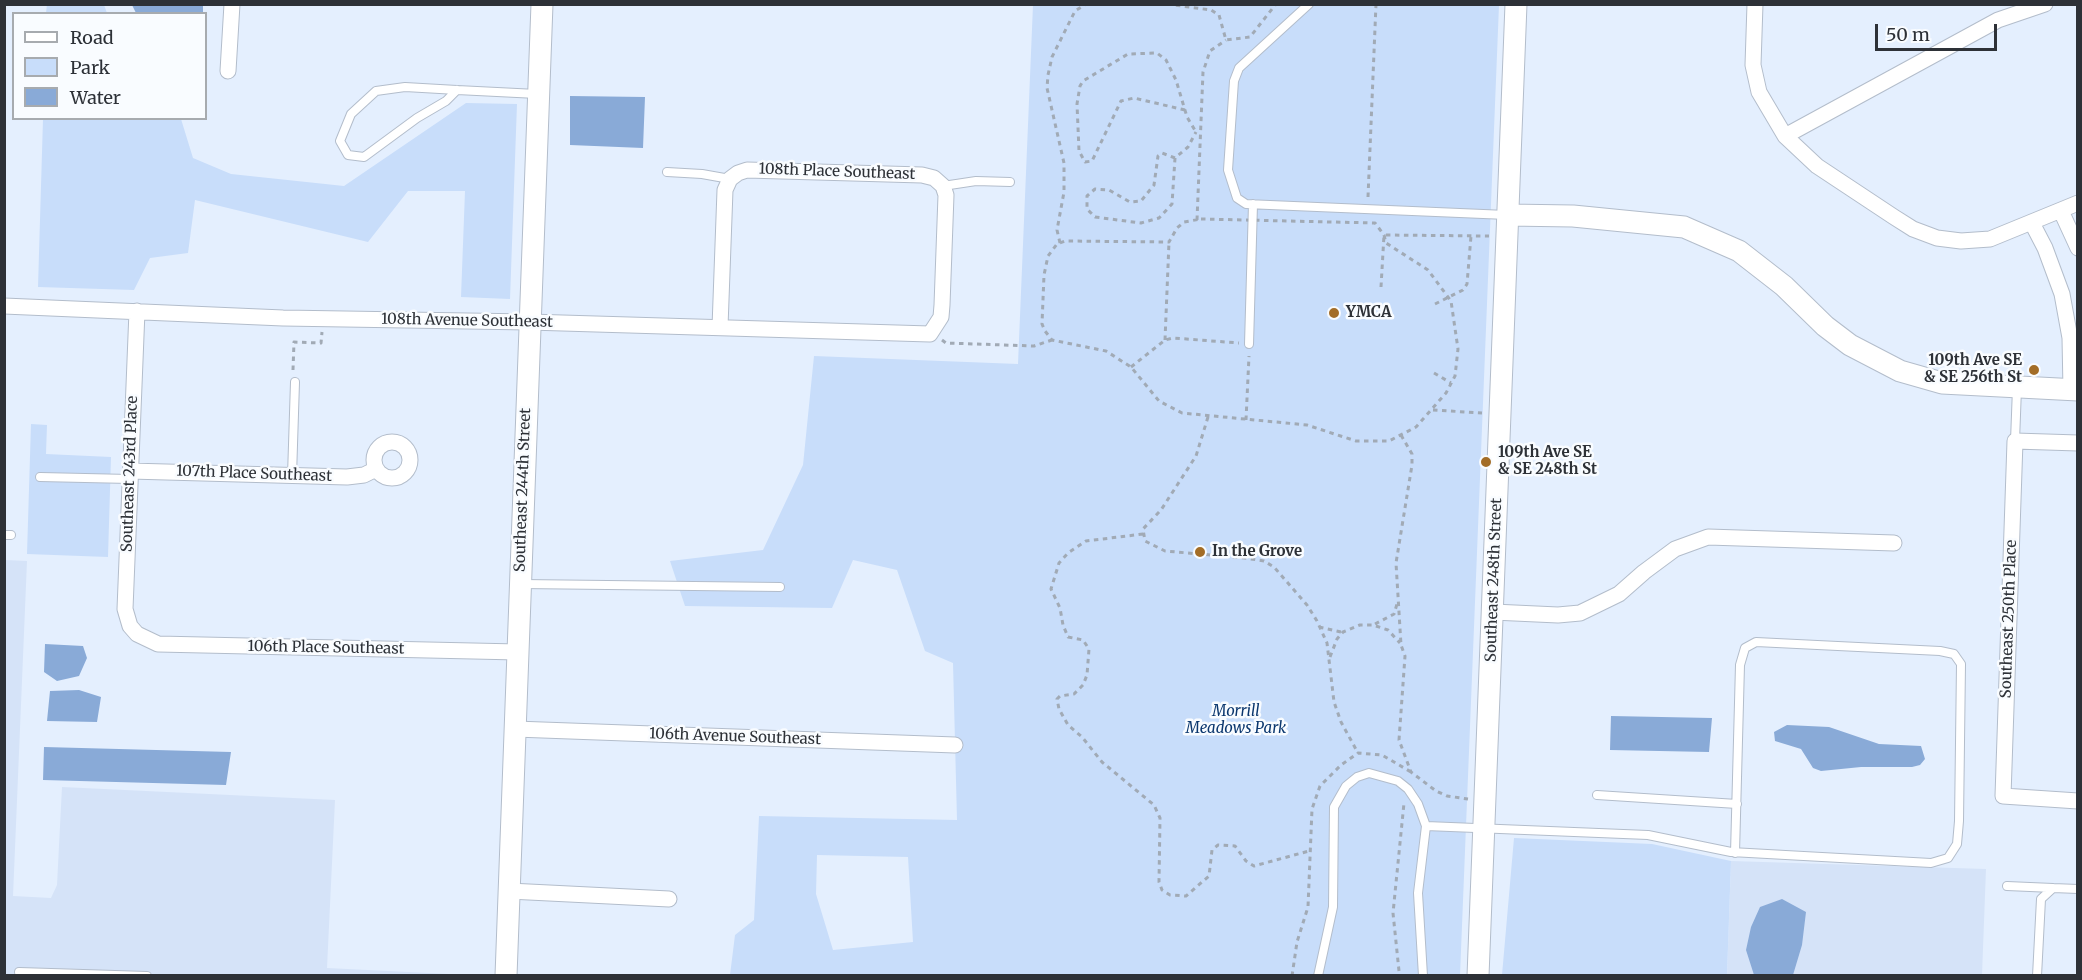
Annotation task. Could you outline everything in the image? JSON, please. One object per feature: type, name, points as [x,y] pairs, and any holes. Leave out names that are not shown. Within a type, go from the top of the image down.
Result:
[{"type":"street","points":[[228,71],[231,4]]},
{"type":"street","name":"Southeast 244th Street","points":[[506,975],[542,4]]},
{"type":"street","name":"Southeast 248th Street","points":[[1478,975],[1516,4]]},
{"type":"street","points":[[1755,4],[1753,65],[1759,92],[1785,136],[1835,179],[1913,229],[1937,238],[1961,241],[1990,239],[2032,224],[2078,203]]},
{"type":"street","points":[[1785,136],[1998,20],[2045,4]]},
{"type":"street","name":"108th Place Southeast","points":[[730,179],[747,170],[922,175],[934,178],[943,186]]},
{"type":"street","points":[[720,327],[725,190],[730,179]]},
{"type":"street","points":[[930,334],[941,317],[946,195],[943,186]]},
{"type":"street","points":[[2061,211],[2078,248]]},
{"type":"street","points":[[1508,215],[1573,216],[1654,222],[1705,234],[1739,251],[1784,286],[1825,326],[1872,357],[1920,378],[1973,386],[2074,390],[2070,338],[2062,294],[2045,248],[2032,224]]},
{"type":"street","name":"108th Avenue Southeast","points":[[4,306],[283,318],[529,322],[930,334]]},
{"type":"street","name":"Southeast 243rd Place","points":[[137,311],[125,609],[130,626],[137,634]]},
{"type":"street","points":[[2015,441],[2078,444]]},
{"type":"street","name":"Southeast 250th Place","points":[[2015,441],[2003,796],[2078,801]]},
{"type":"street","name":"107th Place Southeast","points":[[130,475],[347,477],[364,475],[376,469]]},
{"type":"street","points":[[1493,612],[1558,615],[1580,613],[1619,594],[1675,549],[1708,537],[1894,543]]},
{"type":"street","name":"106th Place Southeast","points":[[137,634],[158,644],[518,652]]},
{"type":"street","name":"106th Avenue Southeast","points":[[515,729],[955,745]]},
{"type":"street","points":[[509,891],[669,899]]},
{"type":"lane","points":[[1309,4],[1239,68],[1234,81],[1228,170],[1237,198],[1246,204],[1508,215]]},
{"type":"lane","points":[[457,90],[446,101],[417,118],[364,157],[348,155],[340,141],[351,114],[376,91],[405,87],[538,94]]},
{"type":"lane","points":[[667,172],[702,174],[730,179]]},
{"type":"lane","points":[[943,186],[976,181],[1010,182]]},
{"type":"lane","points":[[1249,344],[1253,204]]},
{"type":"lane","points":[[292,476],[295,382]]},
{"type":"lane","points":[[2015,441],[2017,388]]},
{"type":"lane","points":[[40,477],[130,475]]},
{"type":"lane","points":[[520,584],[780,587]]},
{"type":"lane","points":[[1426,826],[1648,835],[1736,853],[1931,863],[1948,858],[1957,844],[1959,821],[1961,664],[1954,654],[1940,651],[1756,642],[1745,648],[1740,665],[1736,853]]},
{"type":"lane","points":[[1318,975],[1333,908],[1334,807],[1346,786],[1357,777],[1369,773],[1398,781],[1406,787],[1418,804],[1426,826],[1418,893],[1423,975]]},
{"type":"lane","points":[[1597,795],[1737,804]]},
{"type":"lane","points":[[2007,886],[2078,889]]},
{"type":"lane","points":[[2037,975],[2041,899],[2053,888]]},
{"type":"lane","points":[[19,972],[147,975]]},
{"type":"path","points":[[1167,4],[1210,10],[1219,15],[1226,39]]},
{"type":"path","points":[[1197,220],[1203,72],[1206,57],[1214,46],[1226,39],[1250,37],[1276,4]]},
{"type":"path","points":[[1367,223],[1376,4]]},
{"type":"path","points":[[1060,243],[1057,230],[1064,192],[1064,163],[1047,88],[1048,75],[1052,57],[1074,11],[1082,5]]},
{"type":"path","points":[[1185,110],[1127,98],[1118,104],[1092,161],[1085,162],[1079,151],[1077,104],[1080,86],[1083,81],[1128,54],[1157,53],[1166,60],[1196,132]]},
{"type":"path","points":[[1196,132],[1201,132]]},
{"type":"path","points":[[1175,158],[1162,153],[1158,156],[1154,185],[1141,201],[1130,202],[1109,190],[1095,189],[1087,196],[1087,209],[1095,217],[1141,223],[1159,218],[1172,204],[1175,158],[1188,147],[1196,132]]},
{"type":"path","points":[[1381,287],[1384,235],[1492,236]]},
{"type":"path","points":[[1435,304],[1463,290],[1467,284],[1471,236]]},
{"type":"path","points":[[1165,340],[1169,242]]},
{"type":"path","points":[[930,334],[946,343],[1034,346],[1052,340]]},
{"type":"path","points":[[1131,367],[1165,340],[1173,338],[1249,344],[1246,420]]},
{"type":"path","points":[[1434,373],[1451,383]]},
{"type":"path","points":[[1432,410],[1491,414]]},
{"type":"path","points":[[1208,417],[1196,456],[1161,510],[1143,529],[1145,541],[1164,551],[1263,561],[1274,567],[1307,605],[1327,643],[1334,702],[1341,722],[1358,753]]},
{"type":"path","points":[[1401,435],[1412,454],[1412,465],[1396,563],[1401,645],[1405,656],[1399,740],[1411,772],[1447,796],[1472,799]]},
{"type":"path","points":[[1143,534],[1086,541],[1059,563],[1051,589],[1060,608],[1063,625],[1068,637],[1083,640],[1089,649],[1088,675],[1083,685],[1074,694],[1060,696],[1057,699],[1059,709],[1068,725],[1082,737],[1102,762],[1154,805],[1160,818],[1160,882],[1162,890],[1170,895],[1186,896],[1209,876],[1212,850],[1218,845],[1235,846],[1246,861],[1254,866],[1309,851]]},
{"type":"path","points":[[1373,625],[1394,614],[1398,602]]},
{"type":"path","points":[[1319,627],[1330,632],[1343,632],[1360,625],[1373,625],[1388,630],[1401,645]]},
{"type":"path","points":[[1329,659],[1337,639],[1343,632]]},
{"type":"path","points":[[1399,971],[1393,913],[1406,787],[1411,772]]},
{"type":"shaded area","points":[[5,560],[27,561],[13,896],[51,898],[57,885],[62,787],[335,800],[327,968],[469,975],[5,976]]},
{"type":"shaded area","points":[[1731,861],[1986,869],[1982,975],[1727,976]]},
{"type":"green space","points":[[47,4],[104,5],[107,12],[46,12]]},
{"type":"green space","name":"Morrill Meadows Park","points":[[1033,5],[1499,5],[1460,975],[730,975],[735,935],[754,920],[759,816],[957,820],[953,663],[925,651],[897,570],[853,560],[832,608],[685,606],[670,561],[763,550],[803,465],[814,356],[1018,364]],"holes":[[[817,855],[908,857],[913,942],[833,950],[816,894]]]},
{"type":"green space","points":[[466,103],[517,104],[510,299],[461,297],[465,191],[408,191],[368,242],[195,200],[188,253],[150,258],[134,290],[38,287],[43,120],[181,120],[193,158],[231,174],[344,186]]},
{"type":"green space","points":[[31,424],[47,425],[46,454],[111,457],[108,557],[27,554]]},
{"type":"green space","points":[[1514,838],[1652,844],[1731,861],[1727,975],[1502,975]]},
{"type":"water","points":[[132,5],[203,5],[203,12],[136,12]]},
{"type":"water","points":[[570,96],[645,97],[643,148],[570,145]]},
{"type":"water","points":[[45,644],[83,646],[87,658],[79,676],[57,681],[44,672]]},
{"type":"water","points":[[79,690],[101,697],[97,722],[47,721],[50,691]]},
{"type":"water","points":[[1611,716],[1712,718],[1709,752],[1610,750]]},
{"type":"water","points":[[1787,725],[1829,727],[1879,744],[1921,746],[1925,759],[1920,765],[1912,767],[1861,767],[1821,771],[1813,768],[1801,749],[1775,741],[1774,732]]},
{"type":"water","points":[[44,747],[231,752],[226,785],[43,780]]},
{"type":"water","points":[[1782,899],[1806,912],[1802,945],[1793,975],[1754,975],[1746,950],[1751,927],[1760,907]]},
{"type":"place","name":"YMCA","points":[[1334,313]]},
{"type":"place","name":"109th Ave SE & SE 256th St","points":[[2034,370]]},
{"type":"place","name":"109th Ave SE & SE 248th St","points":[[1486,462]]},
{"type":"place","name":"In the Grove","points":[[1200,552]]}]
